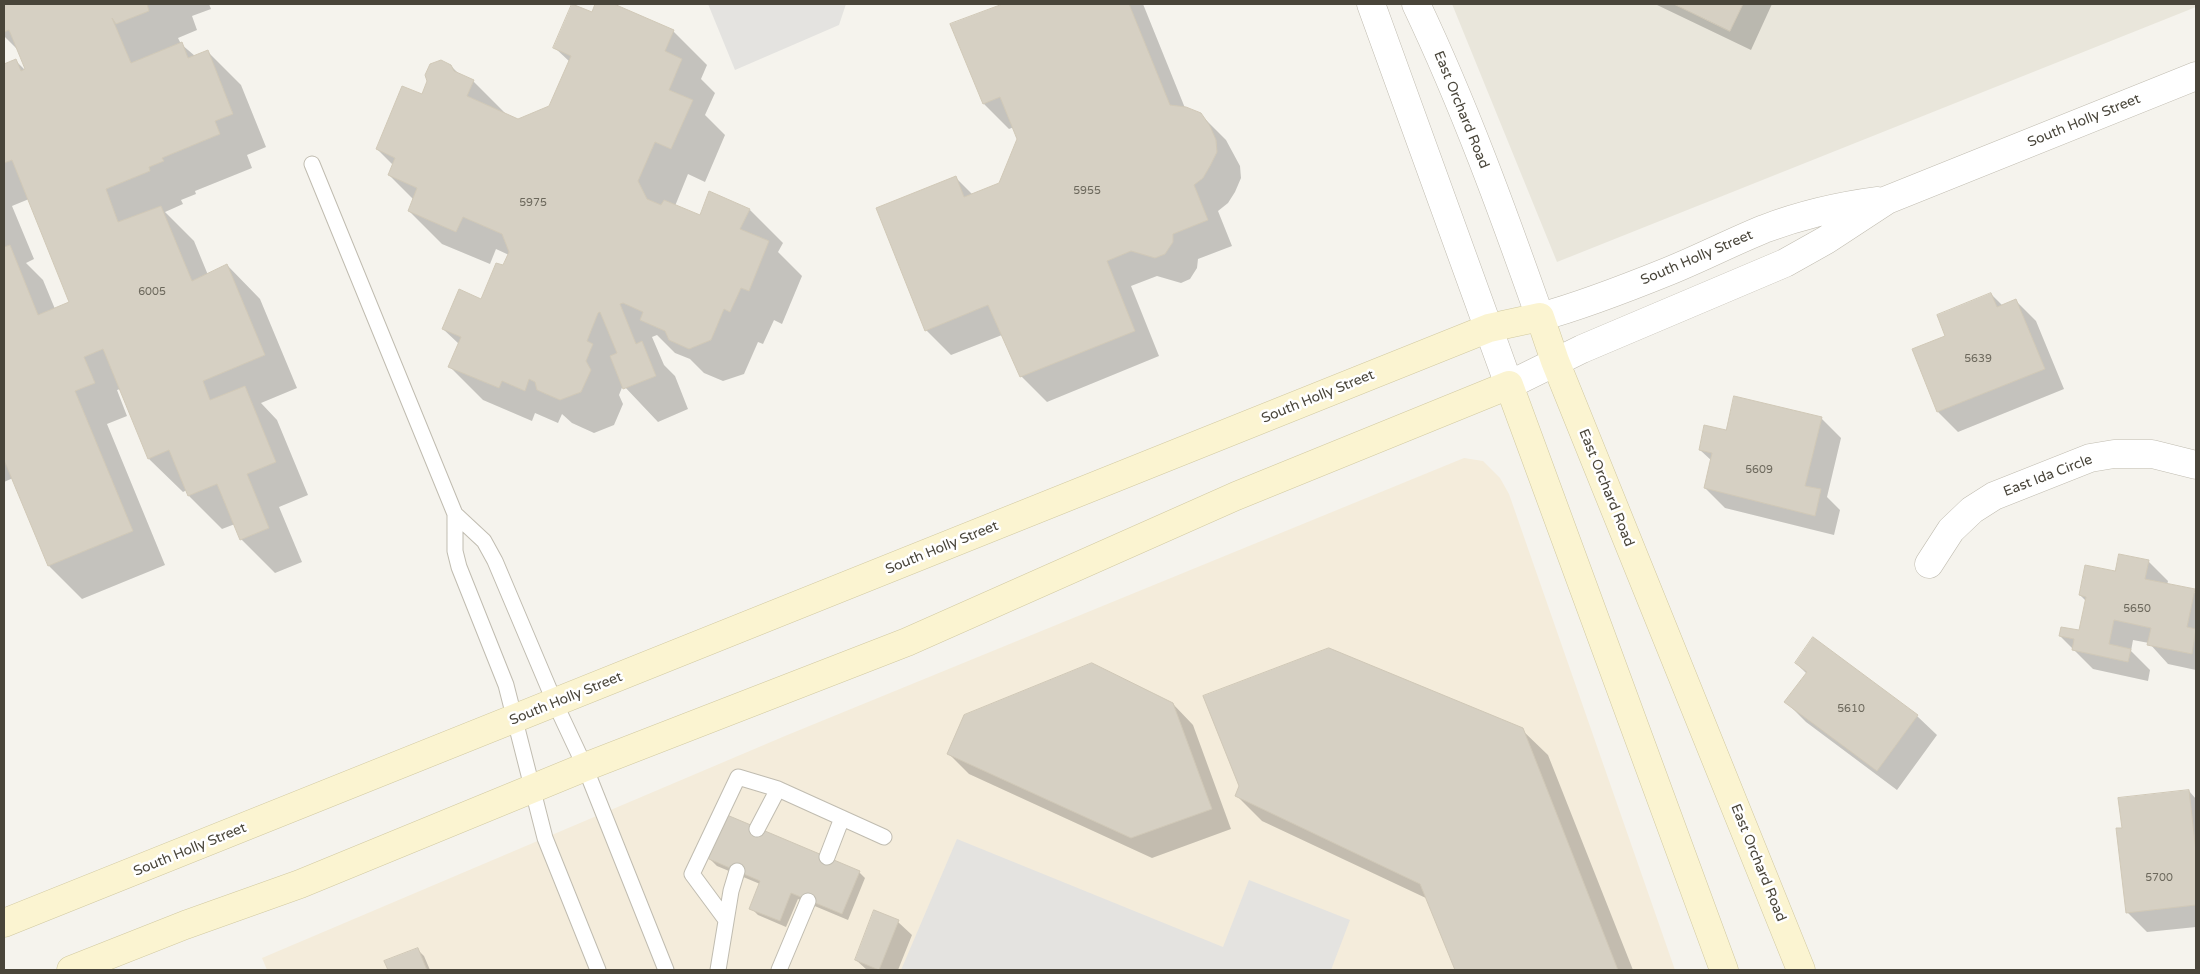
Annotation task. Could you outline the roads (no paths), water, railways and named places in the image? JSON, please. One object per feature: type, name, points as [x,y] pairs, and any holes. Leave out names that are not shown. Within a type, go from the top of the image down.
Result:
[{"type":"main road","name":"South Holly Street","points":[[4,923],[555,704],[1489,328],[1540,317]]},
{"type":"main road","name":"East Orchard Road","points":[[1540,317],[1555,361],[1801,970]]},
{"type":"main road","name":"South Holly Street","points":[[71,970],[185,925],[300,884],[585,767],[907,642],[1236,496],[1509,385]]},
{"type":"main road","points":[[1509,385],[1724,970]]},
{"type":"street","points":[[1371,4],[1509,385]]},
{"type":"street","name":"East Orchard Road","points":[[1416,4],[1434,42],[1516,247],[1540,317]]},
{"type":"street","name":"South Holly Street","points":[[1509,385],[1555,361],[1784,263],[1826,240],[1887,200],[2196,76]]},
{"type":"street","name":"South Holly Street","points":[[1540,317],[1567,310],[1670,271],[1735,241],[1790,220],[1832,208],[1887,200]]},
{"type":"street","name":"East Ida Circle","points":[[1929,564],[1951,530],[1972,510],[1994,496],[2090,458],[2114,454],[2152,454],[2196,465]]},
{"type":"lane","points":[[312,164],[455,514],[455,551],[506,685],[545,838],[598,970]]},
{"type":"lane","points":[[455,514],[484,541],[495,561],[555,704],[585,767],[666,970]]},
{"type":"lane","points":[[726,920],[692,874],[738,777],[778,789],[884,837]]},
{"type":"lane","points":[[757,829],[778,789]]},
{"type":"lane","points":[[827,857],[842,818]]},
{"type":"lane","points":[[718,970],[726,920],[737,871]]},
{"type":"lane","points":[[779,970],[808,901]]}]
